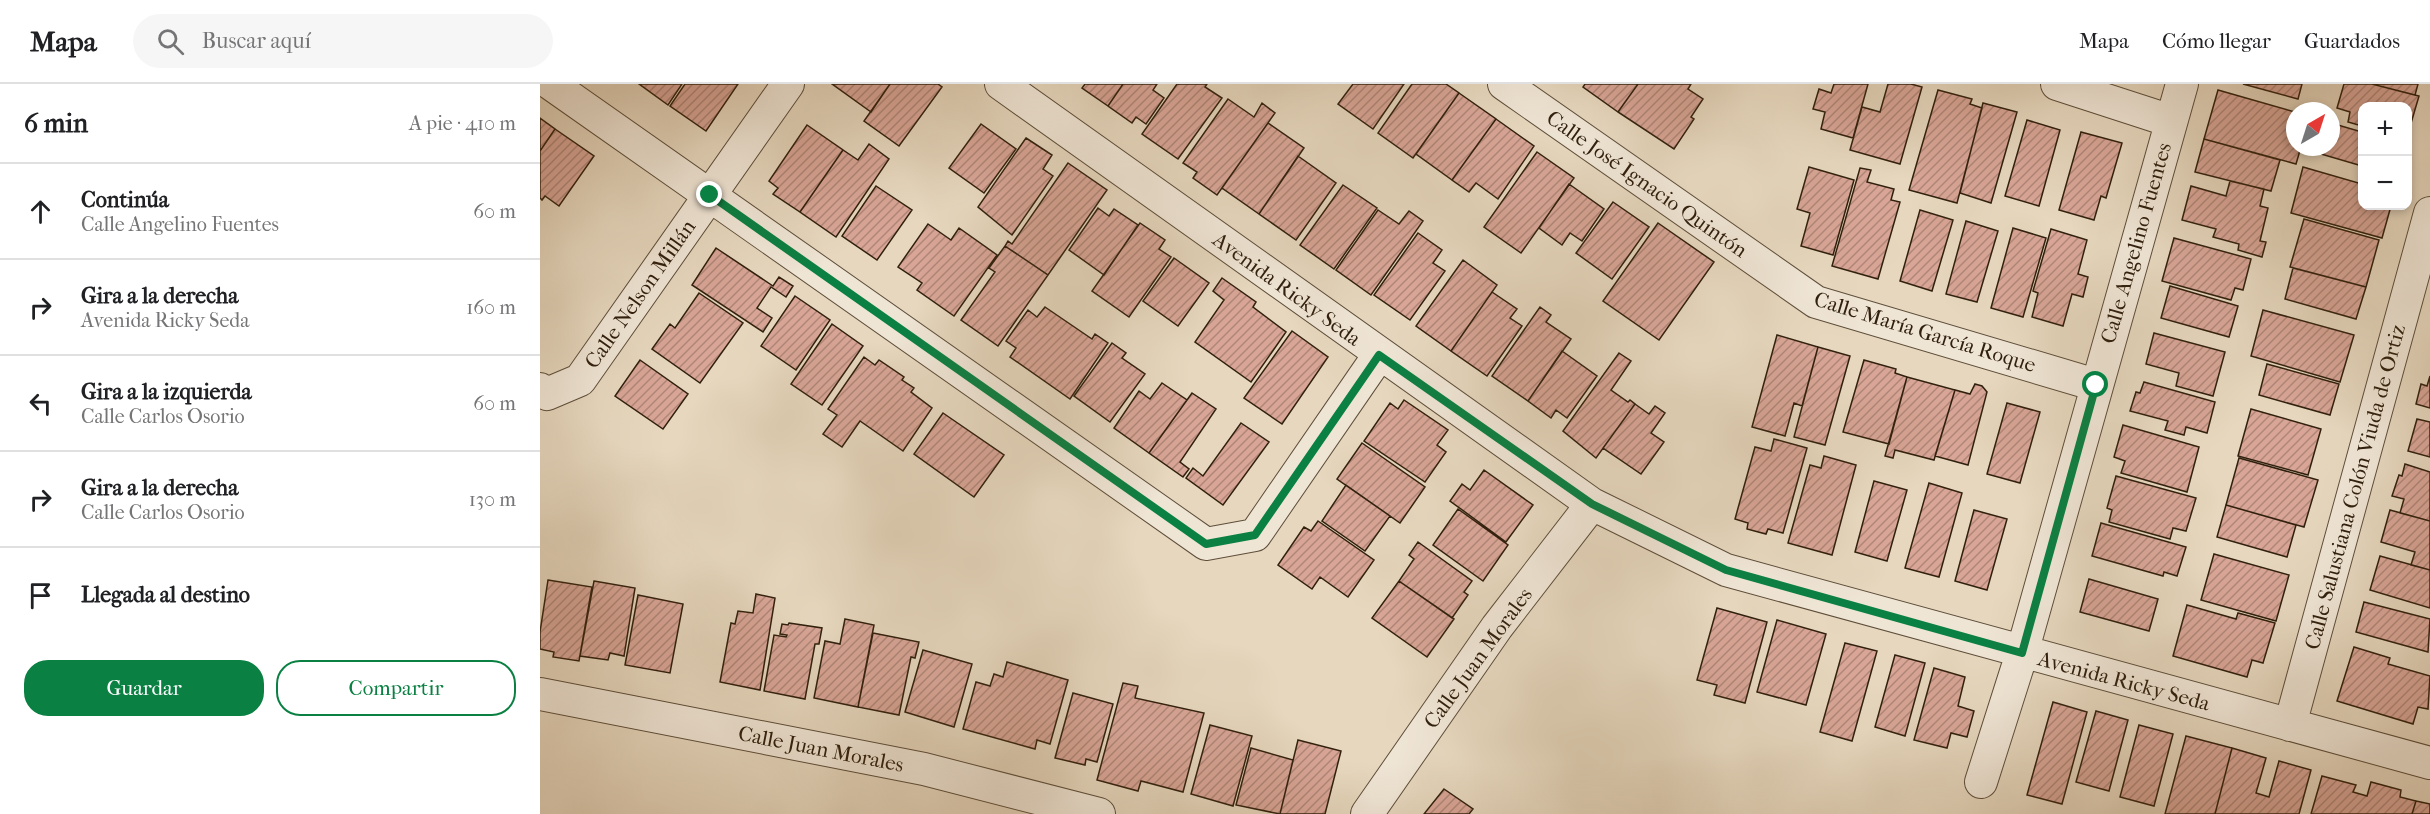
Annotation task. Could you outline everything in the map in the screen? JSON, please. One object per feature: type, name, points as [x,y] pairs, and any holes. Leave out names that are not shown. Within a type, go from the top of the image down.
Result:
[{"type":"street","points":[[551,84],[1206,544],[1255,535],[1379,355]]},
{"type":"street","name":"Calle Nelson Millán","points":[[540,389],[547,394],[580,380],[788,84]]},
{"type":"street","name":"Avenida Ricky Seda","points":[[1000,84],[1592,504],[1726,570],[2430,763]]},
{"type":"street","name":"Calle José Ignacio Quintón","points":[[1504,84],[1761,264]]},
{"type":"street","points":[[2057,84],[2171,122]]},
{"type":"street","name":"Calle Angelino Fuentes","points":[[1981,782],[2022,653],[2182,84]]},
{"type":"street","name":"Calle Salustiana Colón Viuda de Ortiz","points":[[2290,725],[2430,213]]},
{"type":"street","name":"Calle María García Roque","points":[[1761,264],[1816,302],[2096,385]]},
{"type":"street","name":"Calle Juan Morales","points":[[1367,814],[1497,627],[1592,504]]},
{"type":"street","name":"Calle Juan Morales","points":[[540,694],[924,769],[1099,814]]},
{"type":"building","points":[[639,84],[682,84],[668,105]]},
{"type":"building","points":[[685,84],[738,84],[706,131],[670,106]]},
{"type":"building","points":[[832,84],[890,84],[871,112]]},
{"type":"building","points":[[890,84],[938,84],[942,87],[899,146],[864,121]]},
{"type":"building","points":[[1085,84],[1123,84],[1108,106],[1082,88]]},
{"type":"building","points":[[1123,84],[1157,84],[1153,90],[1164,98],[1146,124],[1136,117],[1132,123],[1108,106]]},
{"type":"building","points":[[1177,84],[1207,84],[1205,87],[1222,98],[1178,159],[1142,134]]},
{"type":"building","points":[[1353,84],[1404,84],[1373,129],[1338,104]]},
{"type":"building","points":[[1412,84],[1446,84],[1459,93],[1413,158],[1378,133]]},
{"type":"building","points":[[1585,84],[1638,84],[1618,112],[1583,87]]},
{"type":"building","points":[[1638,84],[1691,84],[1688,89],[1703,99],[1691,117],[1694,119],[1674,149],[1618,112]]},
{"type":"building","points":[[1834,84],[1868,84],[1853,138],[1821,129],[1825,112],[1813,109],[1819,89],[1831,93]]},
{"type":"building","points":[[1888,84],[1911,84],[1922,87],[1900,164],[1850,150],[1862,107],[1880,112]]},
{"type":"building","points":[[2243,84],[2302,84],[2298,99]]},
{"type":"building","points":[[2344,84],[2372,84],[2419,96],[2412,120],[2412,102],[2358,102],[2358,125],[2348,122],[2350,112],[2340,109],[2339,102]]},
{"type":"building","points":[[2372,84],[2418,84],[2415,95]]},
{"type":"building","points":[[1938,90],[1972,99],[1970,104],[1982,108],[1957,203],[1909,190]]},
{"type":"building","points":[[2218,90],[2286,109],[2286,156],[2298,156],[2296,164],[2204,139]]},
{"type":"building","points":[[1459,93],[1496,119],[1452,180],[1416,154]]},
{"type":"building","points":[[1228,99],[1254,117],[1262,103],[1275,113],[1217,195],[1193,178],[1197,172],[1183,163]]},
{"type":"building","points":[[1983,103],[2017,112],[1991,203],[1960,193]]},
{"type":"building","points":[[540,118],[555,129],[540,151]]},
{"type":"building","points":[[1496,119],[1534,146],[1498,199],[1476,183],[1469,192],[1452,180]]},
{"type":"building","points":[[2027,120],[2060,130],[2039,206],[2005,196]]},
{"type":"building","points":[[1268,123],[1304,148],[1259,214],[1222,188]]},
{"type":"building","points":[[981,124],[1016,149],[984,193],[949,168]]},
{"type":"building","points":[[807,125],[843,150],[800,212],[773,194],[778,188],[769,181]]},
{"type":"building","points":[[2340,126],[2358,131],[2358,165],[2328,156],[2340,156]]},
{"type":"building","points":[[555,129],[594,156],[559,206],[545,196],[542,200],[540,198],[540,151]]},
{"type":"building","points":[[2081,132],[2122,143],[2106,198],[2101,196],[2094,220],[2059,210]]},
{"type":"building","points":[[1026,138],[1052,155],[1043,169],[1053,176],[1012,235],[978,207]]},
{"type":"building","points":[[2204,139],[2280,160],[2271,191],[2195,172]]},
{"type":"building","points":[[869,144],[889,159],[836,237],[800,212],[843,150],[858,160]]},
{"type":"building","points":[[1537,152],[1574,178],[1521,253],[1484,227]]},
{"type":"building","points":[[1298,156],[1336,183],[1296,240],[1259,214]]},
{"type":"building","points":[[1068,163],[1107,190],[1048,275],[1005,246],[1008,241],[1012,244]]},
{"type":"building","points":[[1809,167],[1854,180],[1833,255],[1801,246],[1810,213],[1797,209]]},
{"type":"building","points":[[2303,167],[2358,183],[2358,210],[2390,210],[2382,238],[2291,213]]},
{"type":"building","points":[[1860,168],[1871,170],[1867,182],[1894,189],[1891,200],[1900,202],[1878,279],[1832,266]]},
{"type":"building","points":[[2230,181],[2264,189],[2260,206],[2268,208],[2260,241],[2266,242],[2262,257],[2238,250],[2239,244],[2213,237],[2216,229],[2182,220],[2191,186],[2226,196]]},
{"type":"building","points":[[1569,184],[1604,209],[1582,241],[1570,233],[1562,245],[1539,228]]},
{"type":"building","points":[[1343,185],[1377,208],[1334,269],[1300,245]]},
{"type":"building","points":[[876,186],[912,210],[877,260],[842,236]]},
{"type":"building","points":[[1613,202],[1649,227],[1612,279],[1576,253]]},
{"type":"building","points":[[1098,208],[1109,216],[1114,209],[1138,225],[1104,275],[1069,250]]},
{"type":"building","points":[[1378,210],[1399,224],[1409,211],[1423,221],[1371,295],[1336,270]]},
{"type":"building","points":[[1920,210],[1953,220],[1932,291],[1900,281]]},
{"type":"building","points":[[2304,219],[2379,240],[2366,287],[2290,267]]},
{"type":"building","points":[[1966,221],[1998,231],[1977,302],[1946,294]]},
{"type":"building","points":[[1140,223],[1165,240],[1159,249],[1171,257],[1129,317],[1092,291]]},
{"type":"building","points":[[1658,223],[1714,262],[1659,340],[1603,301]]},
{"type":"building","points":[[928,224],[951,240],[959,228],[997,255],[954,316],[917,290],[922,283],[898,267]]},
{"type":"building","points":[[2013,228],[2046,238],[2023,317],[1991,308]]},
{"type":"building","points":[[2051,229],[2087,240],[2078,274],[2088,277],[2083,297],[2072,294],[2063,326],[2032,317],[2038,293],[2033,291]]},
{"type":"building","points":[[1418,233],[1442,250],[1433,263],[1445,271],[1410,320],[1374,295]]},
{"type":"building","points":[[2174,238],[2251,259],[2243,290],[2235,288],[2231,300],[2162,281]]},
{"type":"building","points":[[1005,246],[1048,275],[998,346],[961,320],[995,272],[989,268]]},
{"type":"building","points":[[716,248],[773,286],[779,277],[793,286],[786,297],[771,287],[757,308],[772,318],[763,332],[692,285]]},
{"type":"building","points":[[1174,258],[1209,283],[1178,326],[1143,301]]},
{"type":"building","points":[[1463,260],[1497,285],[1451,351],[1416,326]]},
{"type":"building","points":[[2293,268],[2366,287],[2356,319],[2285,299]]},
{"type":"building","points":[[1222,278],[1256,302],[1253,307],[1286,332],[1251,382],[1195,342],[1224,300],[1213,291]]},
{"type":"building","points":[[2170,286],[2238,306],[2229,337],[2161,318]]},
{"type":"building","points":[[1492,292],[1517,309],[1510,318],[1522,326],[1487,376],[1451,351]]},
{"type":"building","points":[[699,293],[743,323],[700,383],[652,349],[670,324],[675,328]]},
{"type":"building","points":[[795,296],[830,320],[796,370],[761,346]]},
{"type":"building","points":[[1045,307],[1092,339],[1095,334],[1108,343],[1070,399],[1010,357],[1016,348],[1006,341],[1028,310],[1037,317]]},
{"type":"building","points":[[1540,307],[1551,315],[1546,322],[1571,339],[1528,401],[1492,376]]},
{"type":"building","points":[[2263,310],[2354,335],[2340,382],[2251,356]]},
{"type":"building","points":[[832,324],[863,346],[822,405],[791,384]]},
{"type":"building","points":[[1292,331],[1328,357],[1282,424],[1244,398]]},
{"type":"building","points":[[2154,333],[2225,352],[2213,396],[2176,386],[2179,373],[2146,364]]},
{"type":"building","points":[[1777,335],[1818,347],[1802,406],[1794,403],[1785,436],[1752,427]]},
{"type":"building","points":[[1112,343],[1126,353],[1122,358],[1145,374],[1110,422],[1074,396]]},
{"type":"building","points":[[1818,347],[1850,356],[1825,445],[1794,437]]},
{"type":"building","points":[[1562,351],[1597,376],[1567,418],[1556,410],[1551,418],[1528,401]]},
{"type":"building","points":[[1619,353],[1631,361],[1611,390],[1635,404],[1596,458],[1563,431]]},
{"type":"building","points":[[864,357],[875,365],[879,360],[904,377],[902,380],[914,388],[911,392],[932,408],[903,451],[860,421],[842,447],[823,434],[837,415],[828,409]]},
{"type":"building","points":[[640,360],[688,394],[663,429],[615,396]]},
{"type":"building","points":[[1864,360],[1896,369],[1895,373],[1907,377],[1889,444],[1843,432]]},
{"type":"building","points":[[2267,364],[2339,384],[2330,415],[2259,395]]},
{"type":"building","points":[[2430,376],[2430,408],[2416,404],[2421,384],[2427,386]]},
{"type":"building","points":[[1907,377],[1955,390],[1934,460],[1895,450],[1893,458],[1885,456]]},
{"type":"building","points":[[2144,382],[2215,402],[2207,433],[2186,427],[2184,435],[2165,430],[2168,421],[2130,411],[2136,392],[2140,393]]},
{"type":"building","points":[[1162,383],[1187,400],[1149,453],[1114,428],[1139,391],[1150,399]]},
{"type":"building","points":[[1975,384],[1982,386],[1987,392],[1968,465],[1935,456],[1955,390],[1970,394]]},
{"type":"building","points":[[1192,393],[1216,409],[1180,462],[1189,469],[1183,477],[1149,453]]},
{"type":"building","points":[[1404,400],[1448,430],[1437,445],[1446,452],[1425,482],[1364,441],[1390,403],[1398,409]]},
{"type":"building","points":[[2007,403],[2040,412],[2020,483],[1987,474]]},
{"type":"building","points":[[1635,404],[1649,414],[1655,406],[1665,413],[1651,433],[1664,442],[1641,474],[1603,448]]},
{"type":"building","points":[[2251,409],[2321,429],[2308,475],[2238,456]]},
{"type":"building","points":[[943,413],[1004,455],[974,497],[914,454]]},
{"type":"building","points":[[2417,419],[2430,422],[2430,457],[2408,451]]},
{"type":"building","points":[[1241,423],[1269,442],[1223,505],[1186,478],[1193,468],[1203,476]]},
{"type":"building","points":[[2123,425],[2199,447],[2187,492],[2121,473],[2125,461],[2114,457]]},
{"type":"building","points":[[1774,439],[1807,448],[1783,533],[1768,529],[1766,534],[1747,529],[1748,523],[1735,519],[1755,447],[1771,451]]},
{"type":"building","points":[[1362,443],[1425,487],[1400,523],[1337,479]]},
{"type":"building","points":[[1824,456],[1856,465],[1832,555],[1788,543],[1810,465],[1821,468]]},
{"type":"building","points":[[2239,458],[2318,480],[2304,527],[2226,505]]},
{"type":"building","points":[[2405,464],[2430,472],[2430,521],[2400,513],[2404,499],[2392,496]]},
{"type":"building","points":[[1484,470],[1533,505],[1506,542],[1450,501],[1462,484],[1470,490]]},
{"type":"building","points":[[2116,476],[2196,498],[2186,531],[2173,528],[2170,539],[2109,522],[2112,510],[2107,508]]},
{"type":"building","points":[[1874,481],[1907,490],[1887,561],[1855,552]]},
{"type":"building","points":[[1929,483],[1962,493],[1939,577],[1905,568]]},
{"type":"building","points":[[1346,485],[1390,516],[1365,551],[1322,521]]},
{"type":"building","points":[[2226,505],[2296,525],[2287,557],[2217,537]]},
{"type":"building","points":[[1458,509],[1508,545],[1483,581],[1433,545]]},
{"type":"building","points":[[1974,510],[2007,519],[1987,590],[1955,581]]},
{"type":"building","points":[[2390,510],[2430,521],[2430,570],[2411,565],[2415,552],[2381,542]]},
{"type":"building","points":[[1318,521],[1374,560],[1348,597],[1320,577],[1312,589],[1278,565],[1304,527],[1311,531]]},
{"type":"building","points":[[2101,523],[2186,547],[2177,576],[2164,572],[2163,576],[2092,556]]},
{"type":"building","points":[[1418,542],[1472,581],[1464,592],[1468,595],[1452,618],[1399,581],[1414,559],[1409,555]]},
{"type":"building","points":[[2214,554],[2289,575],[2276,621],[2201,600]]},
{"type":"building","points":[[2380,556],[2430,570],[2430,608],[2370,590]]},
{"type":"building","points":[[2089,579],[2158,599],[2149,631],[2080,612]]},
{"type":"building","points":[[548,580],[592,587],[579,661],[553,657],[554,652],[540,649],[540,632]]},
{"type":"building","points":[[594,581],[635,588],[624,656],[610,653],[608,660],[580,656]]},
{"type":"building","points":[[1399,581],[1454,619],[1427,657],[1372,618]]},
{"type":"building","points":[[756,594],[775,598],[760,690],[720,682],[731,623],[735,624],[738,611],[753,613]]},
{"type":"building","points":[[638,595],[683,604],[670,673],[625,665]]},
{"type":"building","points":[[2364,602],[2430,619],[2428,652],[2356,632]]},
{"type":"building","points":[[2187,605],[2236,619],[2238,613],[2275,623],[2263,663],[2252,660],[2247,677],[2173,656]]},
{"type":"building","points":[[1717,608],[1767,622],[1745,703],[1714,695],[1717,685],[1697,680]]},
{"type":"building","points":[[845,619],[874,625],[858,707],[814,698],[825,641],[840,644]]},
{"type":"building","points":[[1777,620],[1826,634],[1806,705],[1757,692]]},
{"type":"building","points":[[789,623],[822,628],[819,644],[815,644],[805,699],[764,691],[774,635],[786,637],[787,635],[780,634],[782,624],[788,625]]},
{"type":"building","points":[[873,633],[919,642],[915,658],[911,657],[899,715],[858,707]]},
{"type":"building","points":[[1845,643],[1877,651],[1852,741],[1820,732]]},
{"type":"building","points":[[2354,647],[2390,658],[2388,664],[2430,676],[2428,709],[2418,707],[2413,724],[2337,701]]},
{"type":"building","points":[[923,650],[972,664],[954,727],[905,712]]},
{"type":"building","points":[[1895,655],[1925,663],[1905,736],[1875,727]]},
{"type":"building","points":[[1007,662],[1068,680],[1050,744],[1037,740],[1035,749],[963,729],[976,682],[990,686],[994,674],[1003,677]]},
{"type":"building","points":[[1934,668],[1965,677],[1958,706],[1974,711],[1967,737],[1951,733],[1947,748],[1914,740]]},
{"type":"building","points":[[1123,683],[1138,686],[1135,698],[1204,713],[1183,792],[1141,781],[1138,791],[1097,780]]},
{"type":"building","points":[[1073,693],[1113,704],[1097,762],[1086,759],[1085,765],[1055,758]]},
{"type":"building","points":[[2053,702],[2087,712],[2062,804],[2027,795]]},
{"type":"building","points":[[2096,711],[2128,720],[2109,791],[2076,782]]},
{"type":"building","points":[[1210,725],[1252,736],[1233,806],[1191,794]]},
{"type":"building","points":[[2139,725],[2173,734],[2154,806],[2120,797]]},
{"type":"building","points":[[2186,736],[2232,748],[2215,814],[2165,814]]},
{"type":"building","points":[[1298,740],[1341,751],[1325,814],[1280,814]]},
{"type":"building","points":[[1251,748],[1293,760],[1280,814],[1236,805]]},
{"type":"building","points":[[2232,748],[2266,758],[2256,793],[2269,797],[2279,761],[2311,770],[2299,814],[2215,814]]},
{"type":"building","points":[[2322,776],[2356,785],[2353,792],[2367,796],[2371,782],[2401,790],[2400,797],[2416,801],[2412,814],[2311,814]]},
{"type":"building","points":[[1444,789],[1473,809],[1469,814],[1424,814]]},
{"type":"building","points":[[2416,801],[2430,804],[2430,814],[2412,814]]},
{"type":"route","points":[[710,195],[1206,544],[1255,535],[1379,355],[1592,504],[1726,570],[2022,653],[2096,385]]}]
